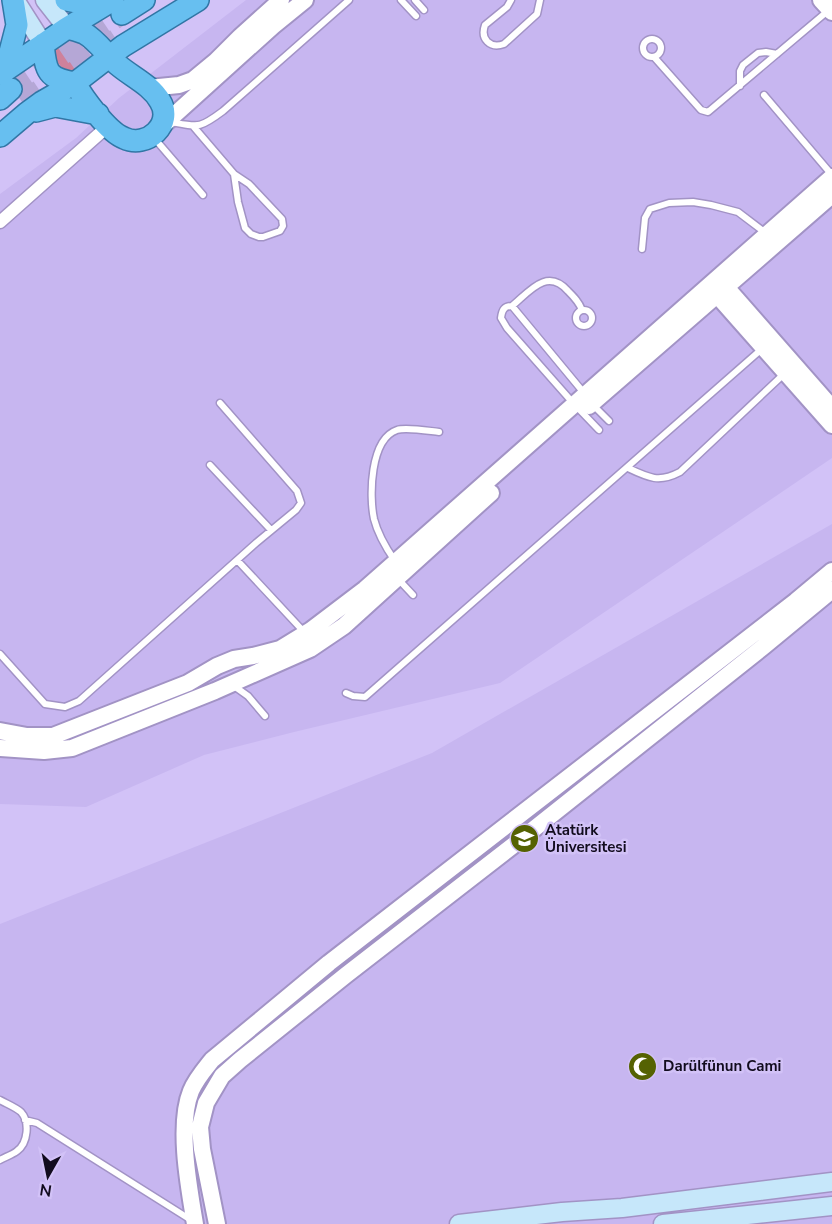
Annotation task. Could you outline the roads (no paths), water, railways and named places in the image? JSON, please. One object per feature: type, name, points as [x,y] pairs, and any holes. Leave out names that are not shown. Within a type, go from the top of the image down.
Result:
[{"type":"highway","points":[[0,136],[14,90],[10,52],[17,25],[14,0]]},
{"type":"highway","points":[[66,0],[81,3],[115,23],[125,72],[153,91],[162,103],[163,115],[160,128],[139,141],[125,139],[113,132],[81,95],[75,83]]},
{"type":"highway","points":[[14,90],[75,83],[115,23],[144,0]]},
{"type":"highway","points":[[67,28],[85,34],[176,0]]},
{"type":"highway","points":[[0,120],[14,90],[43,44],[67,28],[115,23],[198,0]]},
{"type":"highway","points":[[43,44],[45,64],[50,73],[58,80],[75,83]]},
{"type":"highway","points":[[14,90],[55,106],[103,120]]},
{"type":"main road","points":[[14,0],[43,44]]},
{"type":"main road","points":[[45,0],[67,28]]},
{"type":"main road","points":[[459,1224],[562,1212],[622,1208],[832,1182]]},
{"type":"main road","points":[[663,1224],[832,1206]]},
{"type":"street","points":[[149,88],[179,85],[193,80],[280,0]]},
{"type":"street","points":[[160,128],[305,0]]},
{"type":"street","points":[[0,222],[103,120]]},
{"type":"street","points":[[0,748],[44,751],[72,748],[231,684],[310,649],[344,626],[396,570],[583,404],[832,177]]},
{"type":"street","points":[[583,404],[721,291],[832,195]]},
{"type":"street","points":[[721,291],[764,348],[832,408]]},
{"type":"street","points":[[721,291],[790,369],[832,425]]},
{"type":"street","points":[[0,732],[27,736],[53,735],[188,683],[234,659],[280,648],[305,633],[365,588],[396,570]]},
{"type":"street","points":[[195,1223],[188,1174],[185,1112],[190,1093],[198,1077],[212,1060],[329,963],[832,571]]},
{"type":"street","points":[[217,1224],[202,1149],[200,1127],[206,1103],[222,1076],[328,989],[515,844],[832,590]]},
{"type":"street","points":[[243,658],[248,676]]},
{"type":"street","points":[[226,663],[224,671],[231,684]]},
{"type":"lane","points":[[203,195],[160,128],[203,125],[223,111],[349,0]]},
{"type":"lane","points":[[401,0],[416,16]]},
{"type":"lane","points":[[414,0],[424,10]]},
{"type":"lane","points":[[511,0],[485,25],[484,37],[493,45],[504,44],[537,14],[540,0]]},
{"type":"lane","points":[[654,57],[703,112],[711,111],[827,7]]},
{"type":"lane","points":[[740,86],[740,71],[743,65],[758,53],[777,54]]},
{"type":"lane","points":[[764,95],[832,177]]},
{"type":"lane","points":[[194,126],[234,174],[249,184],[282,219],[283,226],[280,231],[263,237],[255,236],[243,225],[234,174]]},
{"type":"lane","points":[[642,249],[645,218],[651,209],[669,203],[693,202],[738,212],[768,234]]},
{"type":"lane","points":[[582,310],[565,287],[551,281],[539,284],[512,306],[502,310],[501,318],[507,328],[583,404],[609,421]]},
{"type":"lane","points":[[512,306],[583,404],[599,430]]},
{"type":"lane","points":[[346,693],[365,697],[764,348]]},
{"type":"lane","points":[[628,468],[647,477],[669,478],[680,471],[790,369]]},
{"type":"lane","points":[[0,654],[45,705],[65,707],[79,701],[296,510],[301,503],[297,491],[220,404]]},
{"type":"lane","points":[[413,595],[396,570],[374,519],[371,487],[377,450],[383,439],[397,430],[440,432]]},
{"type":"lane","points":[[210,465],[272,530]]},
{"type":"lane","points":[[237,560],[305,633]]},
{"type":"lane","points":[[248,676],[248,696]]},
{"type":"lane","points":[[231,684],[248,696],[265,716]]},
{"type":"lane","points":[[0,1100],[18,1110],[25,1120],[26,1136],[18,1150],[0,1160]]},
{"type":"lane","points":[[25,1120],[37,1123],[195,1223]]},
{"type":"tunnel","points":[[11,89],[122,14]]},
{"type":"tunnel","points":[[22,102],[116,39]]},
{"type":"place","name":"Atatürk Üniversitesi","points":[[524,839]]},
{"type":"place","name":"Darülfünun Cami","points":[[642,1066]]}]
